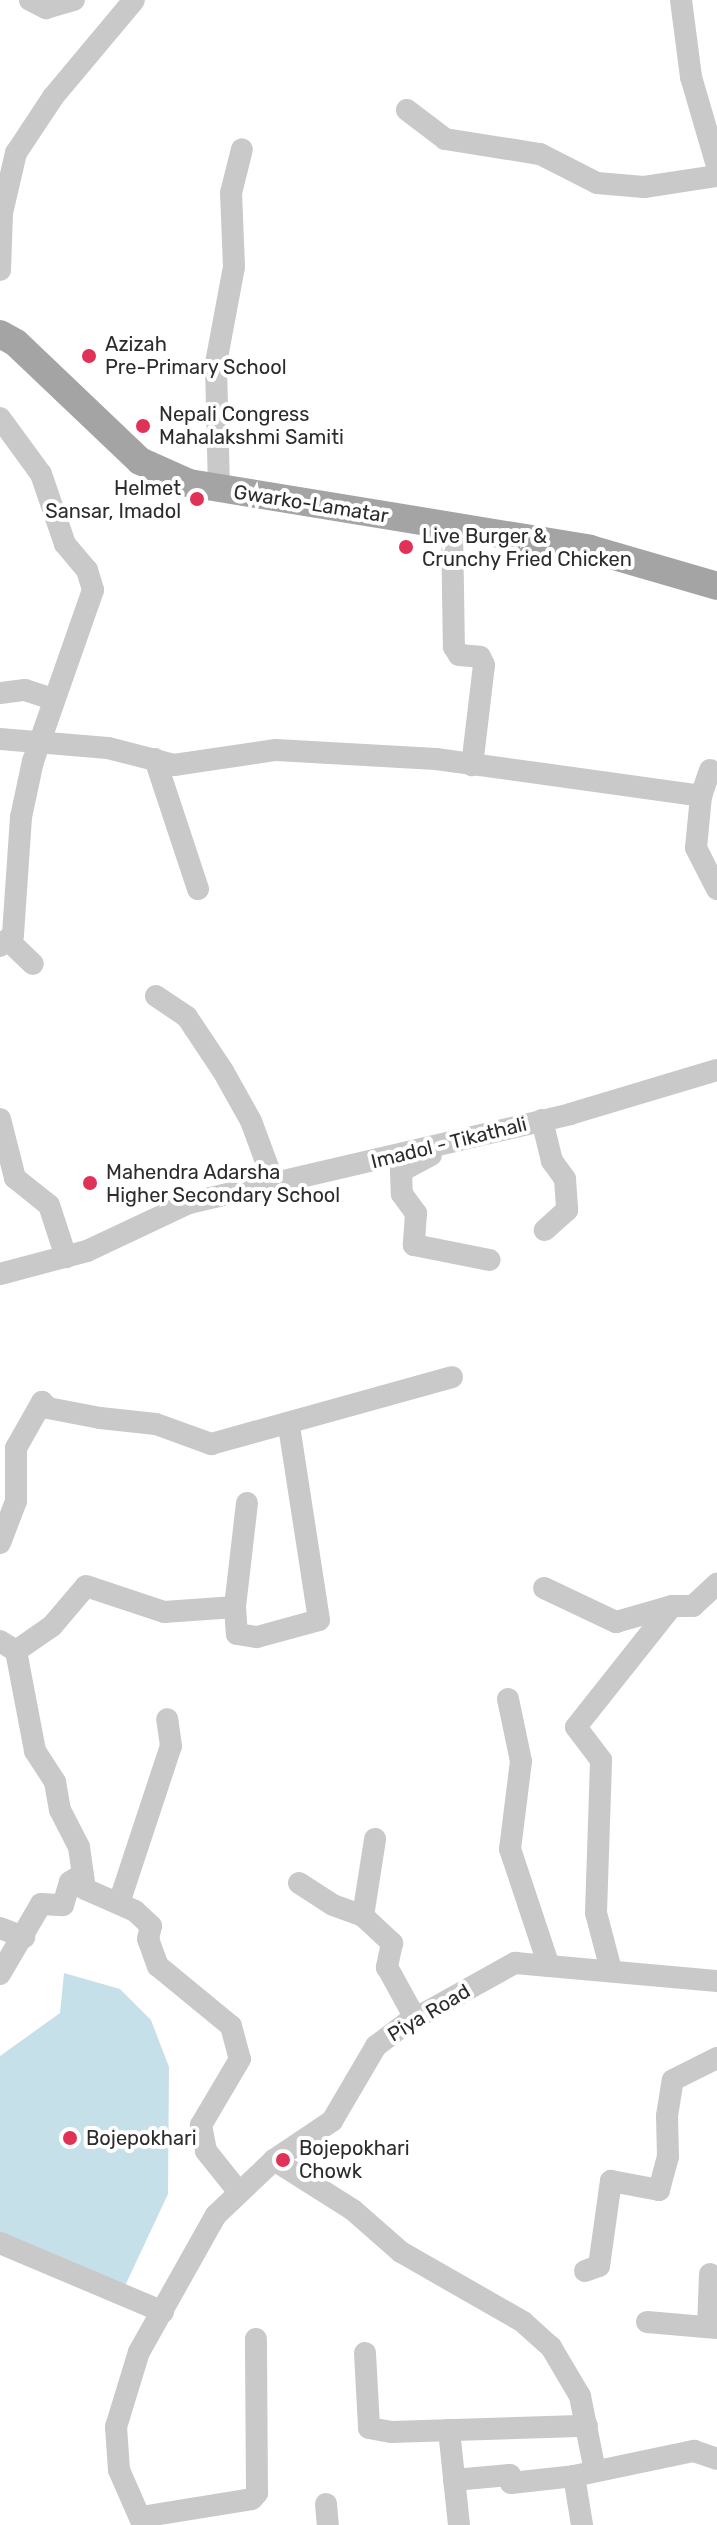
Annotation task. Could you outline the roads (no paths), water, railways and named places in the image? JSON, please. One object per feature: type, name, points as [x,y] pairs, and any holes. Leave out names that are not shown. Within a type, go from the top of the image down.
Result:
[{"type":"main road","name":"Gwarko-Lamatar","points":[[0,334],[16,343],[140,461],[189,483],[590,549],[717,586]]},
{"type":"street","points":[[30,0],[46,8],[74,0]]},
{"type":"street","points":[[681,0],[691,77],[717,166]]},
{"type":"street","points":[[0,270],[2,212],[16,153],[53,97],[125,3]]},
{"type":"street","points":[[407,110],[445,139],[540,154],[597,183],[644,187],[717,176]]},
{"type":"street","points":[[219,489],[216,363],[234,267],[231,193],[242,149]]},
{"type":"street","points":[[0,418],[35,463],[65,544],[87,570],[93,590],[53,699],[21,817],[5,943],[33,964]]},
{"type":"street","points":[[452,526],[454,647],[459,655],[480,657],[484,665],[472,765]]},
{"type":"street","points":[[0,693],[25,690],[53,699]]},
{"type":"street","points":[[0,739],[108,748],[174,765],[276,750],[472,765],[701,796]]},
{"type":"street","points":[[155,759],[198,889]]},
{"type":"street","points":[[710,770],[701,796],[696,848],[717,889]]},
{"type":"street","points":[[156,996],[187,1017],[201,1036],[251,1121],[275,1186]]},
{"type":"street","name":"Imadol - Tikathali","points":[[0,1274],[66,1257],[189,1203],[275,1186],[542,1120],[717,1070]]},
{"type":"street","points":[[0,1119],[15,1178],[49,1205],[66,1257]]},
{"type":"street","points":[[542,1120],[552,1161],[565,1179],[567,1210],[545,1230]]},
{"type":"street","points":[[453,1141],[401,1171],[402,1194],[416,1213],[414,1245],[490,1260]]},
{"type":"street","points":[[0,1543],[16,1501],[16,1448],[42,1402],[48,1408],[156,1424],[211,1444],[289,1426],[452,1377]]},
{"type":"street","points":[[247,1503],[235,1607],[237,1634],[257,1637],[319,1620],[289,1426]]},
{"type":"street","points":[[544,1588],[616,1622],[672,1606],[693,1606],[717,1584]]},
{"type":"street","points":[[235,1607],[164,1612],[86,1586],[52,1626],[8,1646],[35,1751],[55,1782],[60,1810],[79,1847],[85,1889],[119,1903],[151,1926],[153,1955],[169,1979],[200,1996],[231,2026],[240,2059],[201,2125],[206,2151],[238,2191]]},
{"type":"street","points":[[611,1970],[596,1913],[601,1760],[576,1727],[672,1606]]},
{"type":"street","points":[[508,1699],[521,1761],[510,1849],[549,1966]]},
{"type":"street","points":[[119,1903],[171,1746],[167,1719]]},
{"type":"street","points":[[363,1916],[375,1839]]},
{"type":"street","points":[[0,1974],[41,1904],[63,1905],[70,1882],[83,1874]]},
{"type":"street","points":[[299,1883],[333,1905],[363,1916],[392,1943],[387,1967],[415,2018]]},
{"type":"street","points":[[0,1928],[24,1937]]},
{"type":"street","name":"Piya Road","points":[[142,2521],[119,2470],[116,2427],[139,2352],[216,2215],[274,2160],[332,2121],[376,2046],[415,2018],[515,1963],[717,1981]]},
{"type":"street","points":[[585,2271],[599,2266],[611,2181],[659,2190],[668,2157],[667,2116],[673,2080],[717,2058]]},
{"type":"street","points":[[274,2160],[353,2210],[401,2252],[523,2322],[568,2370],[587,2426],[584,2474],[575,2524]]},
{"type":"street","points":[[0,2243],[163,2312]]},
{"type":"street","points":[[647,2322],[713,2328],[710,2274]]},
{"type":"street","points":[[142,2521],[252,2499],[257,2493],[256,2339]]},
{"type":"street","points":[[365,2353],[369,2428],[449,2430],[587,2426]]},
{"type":"street","points":[[449,2430],[459,2525]]},
{"type":"street","points":[[454,2480],[510,2475],[511,2483],[584,2474],[694,2451],[717,2459]]},
{"type":"water","points":[[64,1973],[120,1989],[151,2020],[169,2067],[168,2194],[124,2288],[0,2239],[0,2056],[60,2013]]},
{"type":"place","name":"Azizah Pre-Primary School","points":[[89,356]]},
{"type":"place","name":"Nepali Congress Mahalakshmi Samiti","points":[[143,426]]},
{"type":"place","name":"Helmet Sansar, Imadol","points":[[197,499]]},
{"type":"place","name":"Live Burger & Crunchy Fried Chicken","points":[[406,547]]},
{"type":"place","name":"Mahendra Adarsha Higher Secondary School","points":[[90,1183]]},
{"type":"place","name":"Bojepokhari","points":[[70,2138]]},
{"type":"place","name":"Bojepokhari Chowk","points":[[283,2160]]}]
